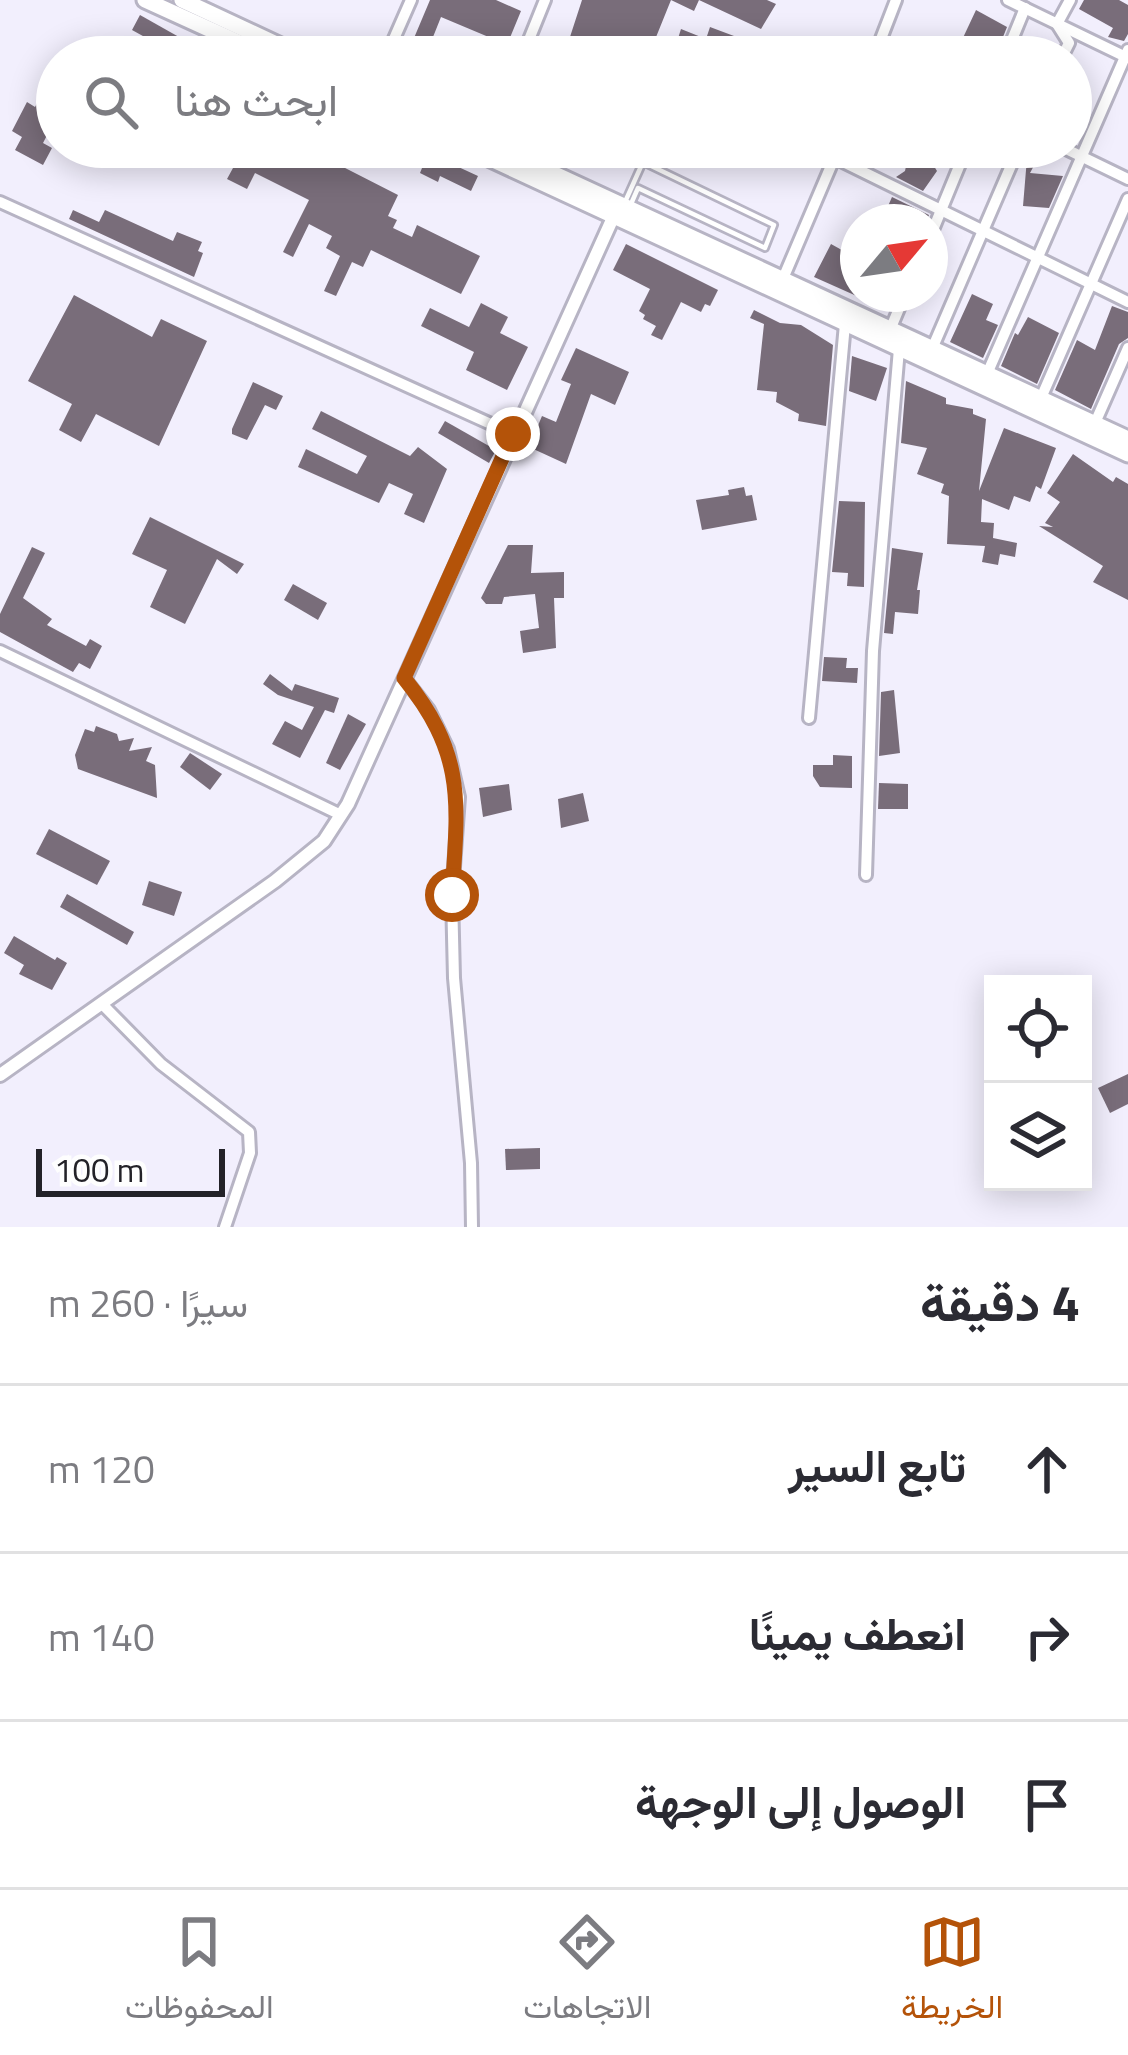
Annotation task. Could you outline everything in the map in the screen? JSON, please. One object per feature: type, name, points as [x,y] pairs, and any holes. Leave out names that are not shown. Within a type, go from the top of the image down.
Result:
[{"type":"main road","points":[[146,0],[224,36]]},
{"type":"main road","points":[[182,0],[207,5],[265,36]]},
{"type":"main road","points":[[518,168],[621,209],[1128,439]]},
{"type":"main road","points":[[538,168],[845,324],[1128,454]]},
{"type":"street","points":[[395,36],[411,0]]},
{"type":"street","points":[[530,36],[545,0]]},
{"type":"street","points":[[882,36],[896,0]]},
{"type":"street","points":[[1008,0],[1084,36]]},
{"type":"street","points":[[1057,24],[1070,0]]},
{"type":"street","points":[[1014,36],[1025,8]]},
{"type":"street","points":[[1057,24],[1065,36]]},
{"type":"street","points":[[1092,40],[1127,55],[1092,130]]},
{"type":"street","points":[[1092,162],[1128,179]]},
{"type":"street","points":[[782,281],[831,168]]},
{"type":"street","points":[[863,168],[927,204]]},
{"type":"street","points":[[944,204],[959,168]]},
{"type":"street","points":[[932,349],[1010,168]]},
{"type":"street","points":[[987,374],[1075,168]]},
{"type":"street","points":[[1041,398],[1128,200]]},
{"type":"street","points":[[0,202],[513,434]]},
{"type":"street","points":[[0,1076],[104,1006],[324,841],[341,815],[513,434],[621,209]]},
{"type":"street","points":[[948,215],[1128,302]]},
{"type":"street","points":[[890,330],[898,312]]},
{"type":"street","points":[[809,718],[845,324]]},
{"type":"street","points":[[1095,424],[1128,348]]},
{"type":"street","points":[[866,875],[873,650],[899,349]]},
{"type":"street","points":[[0,651],[341,815]]},
{"type":"street","points":[[404,678],[429,710],[448,749],[458,797],[452,895],[454,978],[471,1163],[472,1227]]},
{"type":"street","points":[[104,1006],[161,1064],[249,1132],[250,1153],[225,1227]]},
{"type":"lane","points":[[621,209],[640,168]]},
{"type":"lane","points":[[621,209],[638,188],[765,248],[774,225],[655,168]]},
{"type":"building","points":[[430,0],[496,0],[521,11],[511,36],[486,36],[441,17],[433,36],[415,36]]},
{"type":"building","points":[[582,0],[671,0],[656,36],[570,36]]},
{"type":"building","points":[[671,0],[699,0],[694,11]]},
{"type":"building","points":[[699,0],[767,0],[776,4],[761,29]]},
{"type":"building","points":[[1084,0],[1119,0],[1128,5],[1124,41],[1108,37],[1113,28],[1079,9]]},
{"type":"building","points":[[976,10],[1007,27],[1003,36],[964,36]]},
{"type":"building","points":[[140,15],[177,36],[143,36],[132,30]]},
{"type":"building","points":[[710,27],[734,36],[707,36]]},
{"type":"building","points":[[27,102],[35,107],[36,161],[15,150],[22,137],[12,131]]},
{"type":"building","points":[[233,168],[345,168],[398,195],[388,216],[397,220],[393,228],[412,237],[417,225],[480,256],[461,294],[371,250],[363,267],[352,262],[336,296],[324,291],[340,256],[326,248],[332,236],[309,224],[293,257],[283,252],[309,200],[255,173],[247,189],[227,179]]},
{"type":"building","points":[[422,168],[461,168],[478,176],[471,191],[440,176],[438,182],[420,173]]},
{"type":"building","points":[[1026,168],[1033,168],[1030,173],[1063,176],[1049,208],[1023,206]]},
{"type":"building","points":[[905,171],[937,171],[923,191],[896,177]]},
{"type":"building","points":[[73,210],[99,222],[105,210],[173,241],[177,232],[202,242],[194,277],[69,219]]},
{"type":"building","points":[[626,244],[718,290],[710,306],[705,304],[701,312],[681,302],[662,340],[651,335],[656,326],[639,311],[650,289],[613,270]]},
{"type":"building","points":[[831,244],[840,249],[840,289],[814,277]]},
{"type":"building","points":[[972,294],[993,304],[986,320],[998,325],[983,358],[950,342]]},
{"type":"building","points":[[74,295],[152,337],[161,319],[207,341],[159,446],[96,414],[81,442],[59,430],[72,404],[28,381]]},
{"type":"building","points":[[481,303],[508,317],[500,333],[528,347],[507,390],[466,370],[474,352],[421,326],[430,308],[469,327]]},
{"type":"building","points":[[1112,306],[1128,312],[1128,338],[1119,344],[1091,409],[1055,390],[1077,340],[1095,350]]},
{"type":"building","points":[[754,310],[780,323],[801,325],[833,345],[826,426],[798,421],[799,414],[776,402],[777,392],[757,390],[764,324],[750,318]]},
{"type":"building","points":[[1028,317],[1059,333],[1037,384],[1001,366],[1015,333]]},
{"type":"building","points":[[576,348],[629,372],[615,405],[591,394],[566,464],[529,447],[542,416],[556,422],[571,384],[561,380]]},
{"type":"building","points":[[852,356],[887,368],[876,401],[849,391]]},
{"type":"building","points":[[906,381],[946,398],[946,404],[973,409],[973,414],[986,419],[979,491],[1004,428],[1056,448],[1041,489],[1036,486],[1030,502],[1014,496],[1009,510],[982,499],[981,522],[994,523],[993,538],[1017,543],[1015,557],[1000,554],[998,565],[982,562],[985,546],[947,544],[949,496],[941,493],[944,484],[917,474],[927,448],[901,443]]},
{"type":"building","points":[[253,382],[283,396],[276,410],[265,405],[247,440],[232,434],[232,429]]},
{"type":"building","points":[[321,411],[410,456],[418,447],[447,469],[424,523],[404,514],[413,494],[389,483],[379,503],[298,467],[306,449],[357,474],[367,456],[312,429]]},
{"type":"building","points":[[445,421],[496,450],[489,463],[438,433]]},
{"type":"building","points":[[1073,454],[1113,482],[1116,477],[1128,484],[1128,600],[1093,582],[1103,566],[1039,526],[1053,527],[1045,523],[1060,502],[1047,493]]},
{"type":"building","points":[[744,487],[746,496],[752,495],[757,520],[702,530],[696,500],[729,495],[728,490]]},
{"type":"building","points":[[839,501],[865,502],[864,587],[847,586],[848,573],[832,572]]},
{"type":"building","points":[[150,517],[244,564],[237,574],[217,559],[185,624],[150,607],[167,570],[132,554]]},
{"type":"building","points":[[508,545],[533,545],[531,573],[564,572],[564,598],[554,598],[556,648],[523,653],[520,631],[539,628],[535,594],[504,597],[502,604],[486,604],[481,598]]},
{"type":"building","points":[[32,547],[45,553],[23,598],[52,619],[47,625],[86,646],[90,639],[102,646],[90,669],[79,663],[73,672],[0,632],[0,614]]},
{"type":"building","points":[[892,548],[923,553],[918,614],[895,612],[893,634],[884,633]]},
{"type":"building","points":[[293,584],[327,603],[318,620],[284,600]]},
{"type":"building","points":[[824,657],[847,658],[846,668],[858,668],[857,683],[822,681]]},
{"type":"building","points":[[270,674],[292,691],[295,684],[339,698],[334,713],[325,710],[300,758],[272,744],[285,721],[302,730],[314,707],[278,695],[263,684]]},
{"type":"building","points":[[894,690],[900,753],[879,756],[881,692]]},
{"type":"building","points":[[348,714],[366,724],[340,770],[326,763]]},
{"type":"building","points":[[96,726],[117,734],[119,741],[134,738],[129,751],[152,747],[146,761],[155,765],[157,798],[78,769],[75,755],[85,729],[94,732]]},
{"type":"building","points":[[190,753],[222,774],[210,790],[180,767]]},
{"type":"building","points":[[833,755],[852,756],[852,788],[820,787],[813,776],[813,765],[833,765]]},
{"type":"building","points":[[879,783],[908,784],[908,809],[878,809]]},
{"type":"building","points":[[509,784],[512,810],[483,817],[479,788]]},
{"type":"building","points":[[583,793],[589,821],[561,828],[558,799]]},
{"type":"building","points":[[49,829],[110,861],[97,885],[36,854]]},
{"type":"building","points":[[149,881],[182,892],[174,916],[142,905]]},
{"type":"building","points":[[67,894],[134,932],[127,945],[60,907]]},
{"type":"building","points":[[14,936],[67,963],[52,990],[19,974],[24,965],[4,953]]},
{"type":"building","points":[[1128,1074],[1128,1104],[1110,1113],[1098,1088]]},
{"type":"building","points":[[540,1148],[540,1169],[506,1170],[505,1149]]},
{"type":"route","points":[[452,895],[458,797],[448,749],[429,710],[404,678],[513,434]]}]
